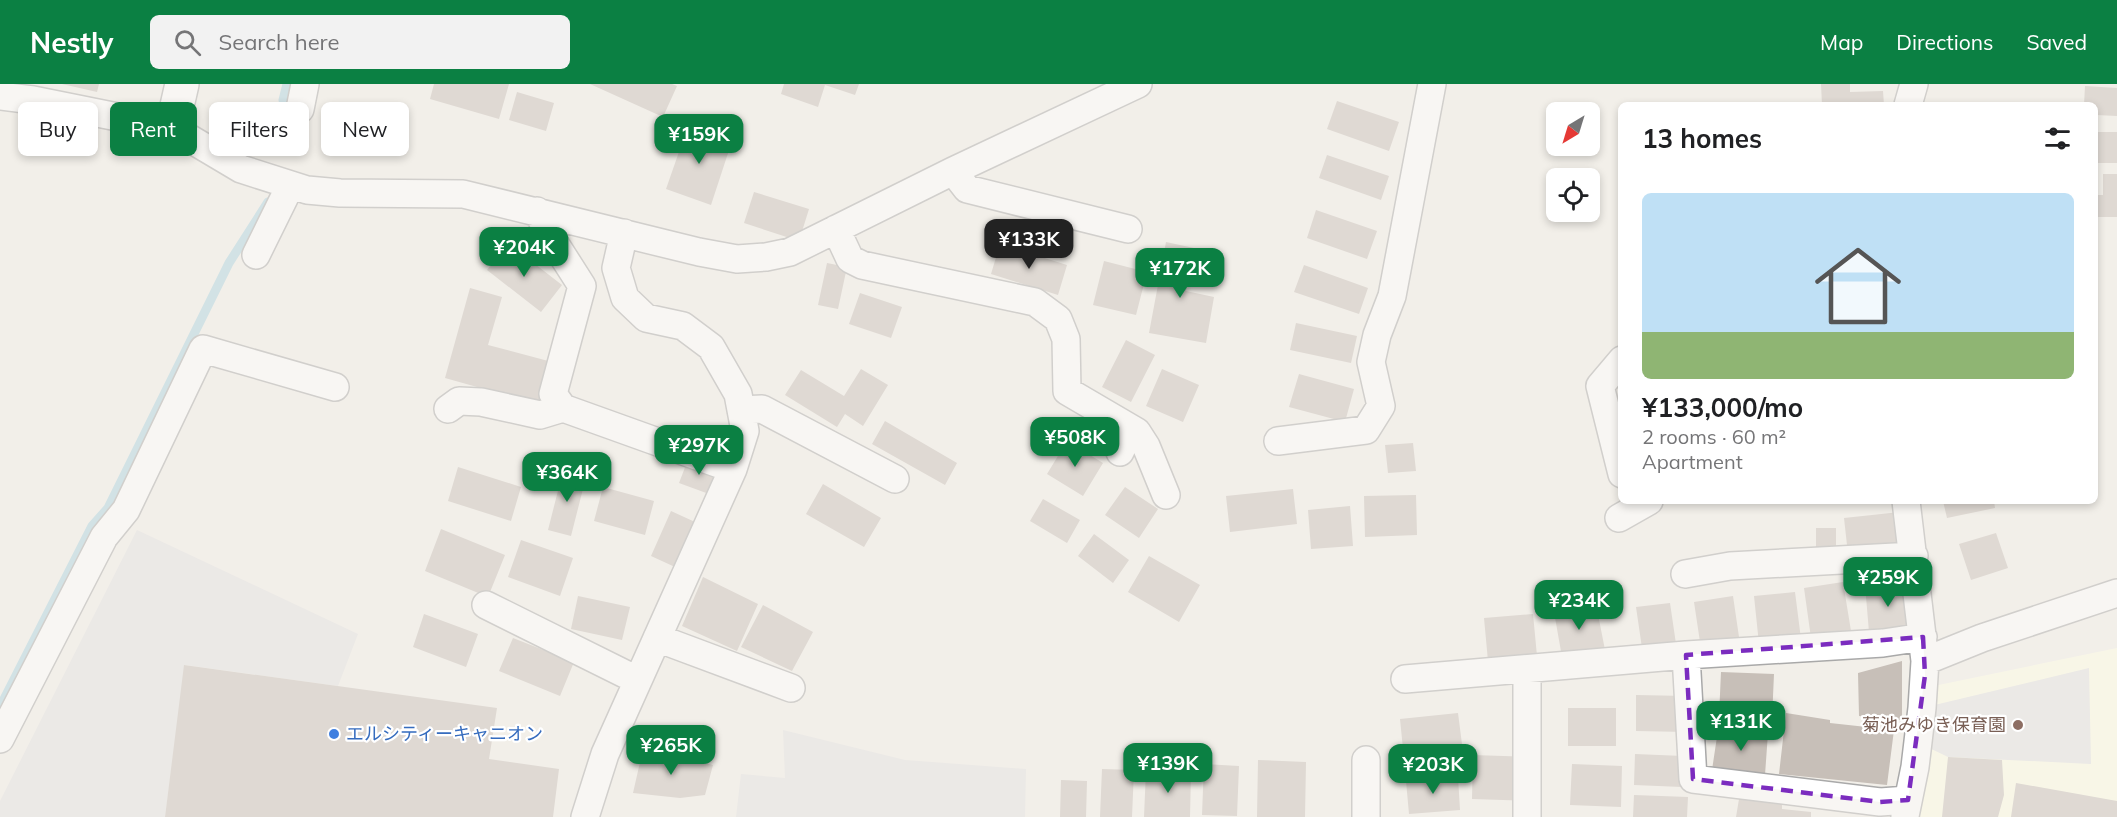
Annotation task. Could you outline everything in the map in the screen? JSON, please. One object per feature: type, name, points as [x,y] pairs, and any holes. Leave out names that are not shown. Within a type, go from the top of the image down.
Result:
[{"type":"street","points":[[178,102],[182,84]]},
{"type":"street","points":[[197,143],[241,169],[290,186],[340,194],[463,194],[699,252],[737,259],[765,258],[790,252],[953,171],[1138,84]]},
{"type":"street","points":[[1278,441],[1366,430],[1380,406],[1371,362],[1377,335],[1392,296],[1432,84]]},
{"type":"street","points":[[1909,102],[1914,84]]},
{"type":"street","points":[[0,96],[33,100],[110,116]]},
{"type":"street","points":[[953,171],[967,189],[1128,229]]},
{"type":"street","points":[[256,255],[290,186]]},
{"type":"street","points":[[537,212],[582,286],[553,394],[563,408],[733,468]]},
{"type":"street","points":[[836,229],[850,259],[862,265],[1035,302],[1058,319],[1066,339],[1067,391],[1126,440],[1137,432],[1146,446],[1166,495]]},
{"type":"street","points":[[585,817],[605,754],[733,468],[745,430],[738,394],[711,347],[683,326],[646,318],[625,298],[616,268],[624,233]]},
{"type":"street","points":[[0,739],[104,537],[126,510],[203,349],[335,387]]},
{"type":"street","points":[[1618,365],[1600,386],[1618,458]]},
{"type":"street","points":[[448,409],[459,401],[481,402],[540,415],[563,408]]},
{"type":"street","points":[[741,410],[762,409],[895,479]]},
{"type":"street","points":[[1619,518],[1644,504]]},
{"type":"street","points":[[1686,656],[1693,779],[1880,802],[1907,808],[1922,708],[1924,649],[1906,504]]},
{"type":"street","points":[[1685,574],[1730,566],[1914,556]]},
{"type":"street","points":[[1405,678],[1882,643],[1924,649],[1982,638],[2117,593]]},
{"type":"street","points":[[486,605],[637,680]]},
{"type":"street","points":[[657,638],[791,688]]},
{"type":"street","points":[[1527,669],[1527,817]]},
{"type":"street","points":[[1366,760],[1366,817]]},
{"type":"highlighted area","points":[[1923,637],[1925,675],[1908,800],[1880,802],[1693,779],[1686,655]]},
{"type":"shaded area","points":[[137,530],[358,634],[338,686],[185,665],[165,817],[0,817],[0,801]]},
{"type":"shaded area","name":"菊池みゆき保育園","points":[[2117,648],[2117,817],[1905,817],[1924,688]]},
{"type":"shaded area","points":[[2089,668],[2091,764],[1948,757],[1917,742],[1922,708]]},
{"type":"shaded area","points":[[783,730],[905,760],[1026,769],[1025,817],[736,817],[741,774],[785,778]]},
{"type":"building","points":[[62,84],[99,84],[97,92]]},
{"type":"building","points":[[434,84],[509,84],[499,119],[430,99]]},
{"type":"building","points":[[590,84],[672,84],[677,86],[663,117]]},
{"type":"building","points":[[784,84],[859,84],[855,95],[825,85],[818,107],[781,94]]},
{"type":"building","points":[[1821,84],[1850,84],[1850,92],[1883,91],[1884,102],[1822,102]]},
{"type":"building","points":[[2085,86],[2117,88],[2117,116],[2098,115],[2098,102],[2084,102]]},
{"type":"building","points":[[517,92],[554,103],[546,131],[509,120]]},
{"type":"building","points":[[1337,101],[1399,122],[1389,151],[1327,129]]},
{"type":"building","points":[[688,126],[732,141],[711,205],[666,189]]},
{"type":"building","points":[[2098,132],[2117,132],[2117,163],[2098,163]]},
{"type":"building","points":[[1327,155],[1389,176],[1381,200],[1319,178]]},
{"type":"building","points":[[2103,174],[2117,174],[2117,217],[2098,217],[2098,195],[2103,195]]},
{"type":"building","points":[[754,192],[809,209],[799,241],[744,223]]},
{"type":"building","points":[[1316,210],[1377,231],[1367,259],[1307,238]]},
{"type":"building","points":[[1166,242],[1194,248],[1186,291],[1214,297],[1206,343],[1149,333]]},
{"type":"building","points":[[508,243],[562,285],[541,312],[487,270]]},
{"type":"building","points":[[1000,244],[1067,265],[1058,295],[991,274]]},
{"type":"building","points":[[1104,261],[1147,272],[1136,315],[1093,305]]},
{"type":"building","points":[[827,263],[847,267],[838,309],[818,305]]},
{"type":"building","points":[[1304,265],[1368,288],[1359,314],[1294,292]]},
{"type":"building","points":[[470,288],[502,297],[488,345],[567,366],[555,409],[445,378]]},
{"type":"building","points":[[860,293],[902,307],[891,338],[849,324]]},
{"type":"building","points":[[1296,323],[1357,336],[1351,363],[1290,350]]},
{"type":"building","points":[[1126,340],[1155,355],[1131,402],[1102,387]]},
{"type":"building","points":[[861,369],[888,385],[863,426],[845,414],[837,427],[785,395],[801,370],[844,396]]},
{"type":"building","points":[[1162,369],[1199,385],[1183,422],[1146,406]]},
{"type":"building","points":[[1299,374],[1354,389],[1345,422],[1289,407]]},
{"type":"building","points":[[885,421],[957,463],[945,485],[872,444]]},
{"type":"building","points":[[1067,441],[1103,463],[1083,496],[1047,474]]},
{"type":"building","points":[[1413,443],[1416,471],[1388,473],[1385,445]]},
{"type":"building","points":[[689,457],[719,468],[709,494],[679,483]]},
{"type":"building","points":[[458,467],[521,487],[511,521],[448,501]]},
{"type":"building","points":[[563,471],[586,477],[571,536],[548,530]]},
{"type":"building","points":[[823,484],[881,518],[864,547],[806,514]]},
{"type":"building","points":[[603,487],[654,501],[645,535],[594,521]]},
{"type":"building","points":[[1125,487],[1158,509],[1139,538],[1105,515]]},
{"type":"building","points":[[1293,489],[1297,524],[1230,532],[1226,496]]},
{"type":"building","points":[[1416,495],[1417,535],[1365,537],[1364,496]]},
{"type":"building","points":[[1043,499],[1080,520],[1067,543],[1030,521]]},
{"type":"building","points":[[1944,504],[1994,504],[1995,508],[1947,518]]},
{"type":"building","points":[[1350,506],[1353,546],[1311,549],[1308,510]]},
{"type":"building","points":[[671,511],[695,522],[675,567],[651,556]]},
{"type":"building","points":[[1900,512],[1905,548],[1848,554],[1844,518]]},
{"type":"building","points":[[1816,528],[1836,528],[1836,552],[1816,553]]},
{"type":"building","points":[[441,529],[505,555],[488,597],[425,571]]},
{"type":"building","points":[[1996,533],[2008,568],[1971,580],[1959,544]]},
{"type":"building","points":[[1094,534],[1129,560],[1113,583],[1078,556]]},
{"type":"building","points":[[521,540],[573,558],[560,596],[508,577]]},
{"type":"building","points":[[1149,556],[1200,585],[1179,622],[1128,592]]},
{"type":"building","points":[[703,577],[758,604],[737,651],[682,626]]},
{"type":"building","points":[[1843,582],[1851,631],[1811,638],[1804,588]]},
{"type":"building","points":[[1906,582],[1911,633],[1869,632],[1865,585]]},
{"type":"building","points":[[1795,592],[1801,639],[1759,644],[1754,596]]},
{"type":"building","points":[[578,596],[630,607],[622,640],[571,629]]},
{"type":"building","points":[[1733,596],[1739,637],[1700,642],[1694,602]]},
{"type":"building","points":[[1670,603],[1676,644],[1642,648],[1636,607]]},
{"type":"building","points":[[1596,604],[1605,650],[1562,657],[1554,612]]},
{"type":"building","points":[[763,605],[813,632],[792,671],[741,647]]},
{"type":"building","points":[[424,614],[478,634],[466,667],[413,647]]},
{"type":"building","points":[[1533,614],[1537,656],[1488,661],[1484,618]]},
{"type":"building","points":[[513,638],[574,662],[560,696],[499,671]]},
{"type":"building","points":[[1902,661],[1902,720],[1859,716],[1858,673]]},
{"type":"building","name":"エルシティーキャニオン","points":[[184,665],[497,708],[489,759],[559,769],[553,817],[165,817]]},
{"type":"building","points":[[1721,672],[1774,674],[1772,719],[1719,716]]},
{"type":"building","points":[[1636,695],[1686,696],[1687,732],[1636,731]]},
{"type":"building","points":[[1568,708],[1616,708],[1616,746],[1568,746]]},
{"type":"building","points":[[1458,713],[1463,752],[1404,759],[1400,719]]},
{"type":"building","points":[[1786,713],[1830,720],[1830,723],[1894,730],[1887,785],[1779,774]]},
{"type":"building","points":[[1718,730],[1768,733],[1765,775],[1712,770]]},
{"type":"building","points":[[643,749],[713,765],[705,795],[680,798],[633,793]]},
{"type":"building","points":[[1635,754],[1683,756],[1682,787],[1634,785]]},
{"type":"building","points":[[1473,755],[1533,757],[1532,801],[1472,799]]},
{"type":"building","points":[[1948,757],[2002,760],[2004,795],[1998,817],[1942,817]]},
{"type":"building","points":[[1258,760],[1306,762],[1305,817],[1257,817]]},
{"type":"building","points":[[1204,764],[1239,766],[1237,816],[1202,815]]},
{"type":"building","points":[[1572,764],[1622,766],[1621,807],[1570,805]]},
{"type":"building","points":[[1102,769],[1134,770],[1132,817],[1100,817]]},
{"type":"building","points":[[1146,770],[1191,772],[1190,817],[1144,817]]},
{"type":"building","points":[[1458,777],[1460,810],[1409,814],[1406,781]]},
{"type":"building","points":[[1061,780],[1087,781],[1086,817],[1060,817]]},
{"type":"building","points":[[2016,783],[2117,801],[2117,817],[2011,817]]},
{"type":"building","points":[[1634,795],[1688,797],[1687,817],[1633,817]]},
{"type":"building","points":[[1739,799],[1782,803],[1782,809],[1811,812],[1811,817],[1736,817]]},
{"type":"waterway","points":[[283,100],[287,84]]},
{"type":"waterway","points":[[0,707],[92,526],[108,508],[229,263],[268,202]]},
{"type":"place","name":"菊池みゆき保育園","points":[[2018,725]]},
{"type":"place","name":"エルシティーキャニオン","points":[[334,734]]}]
